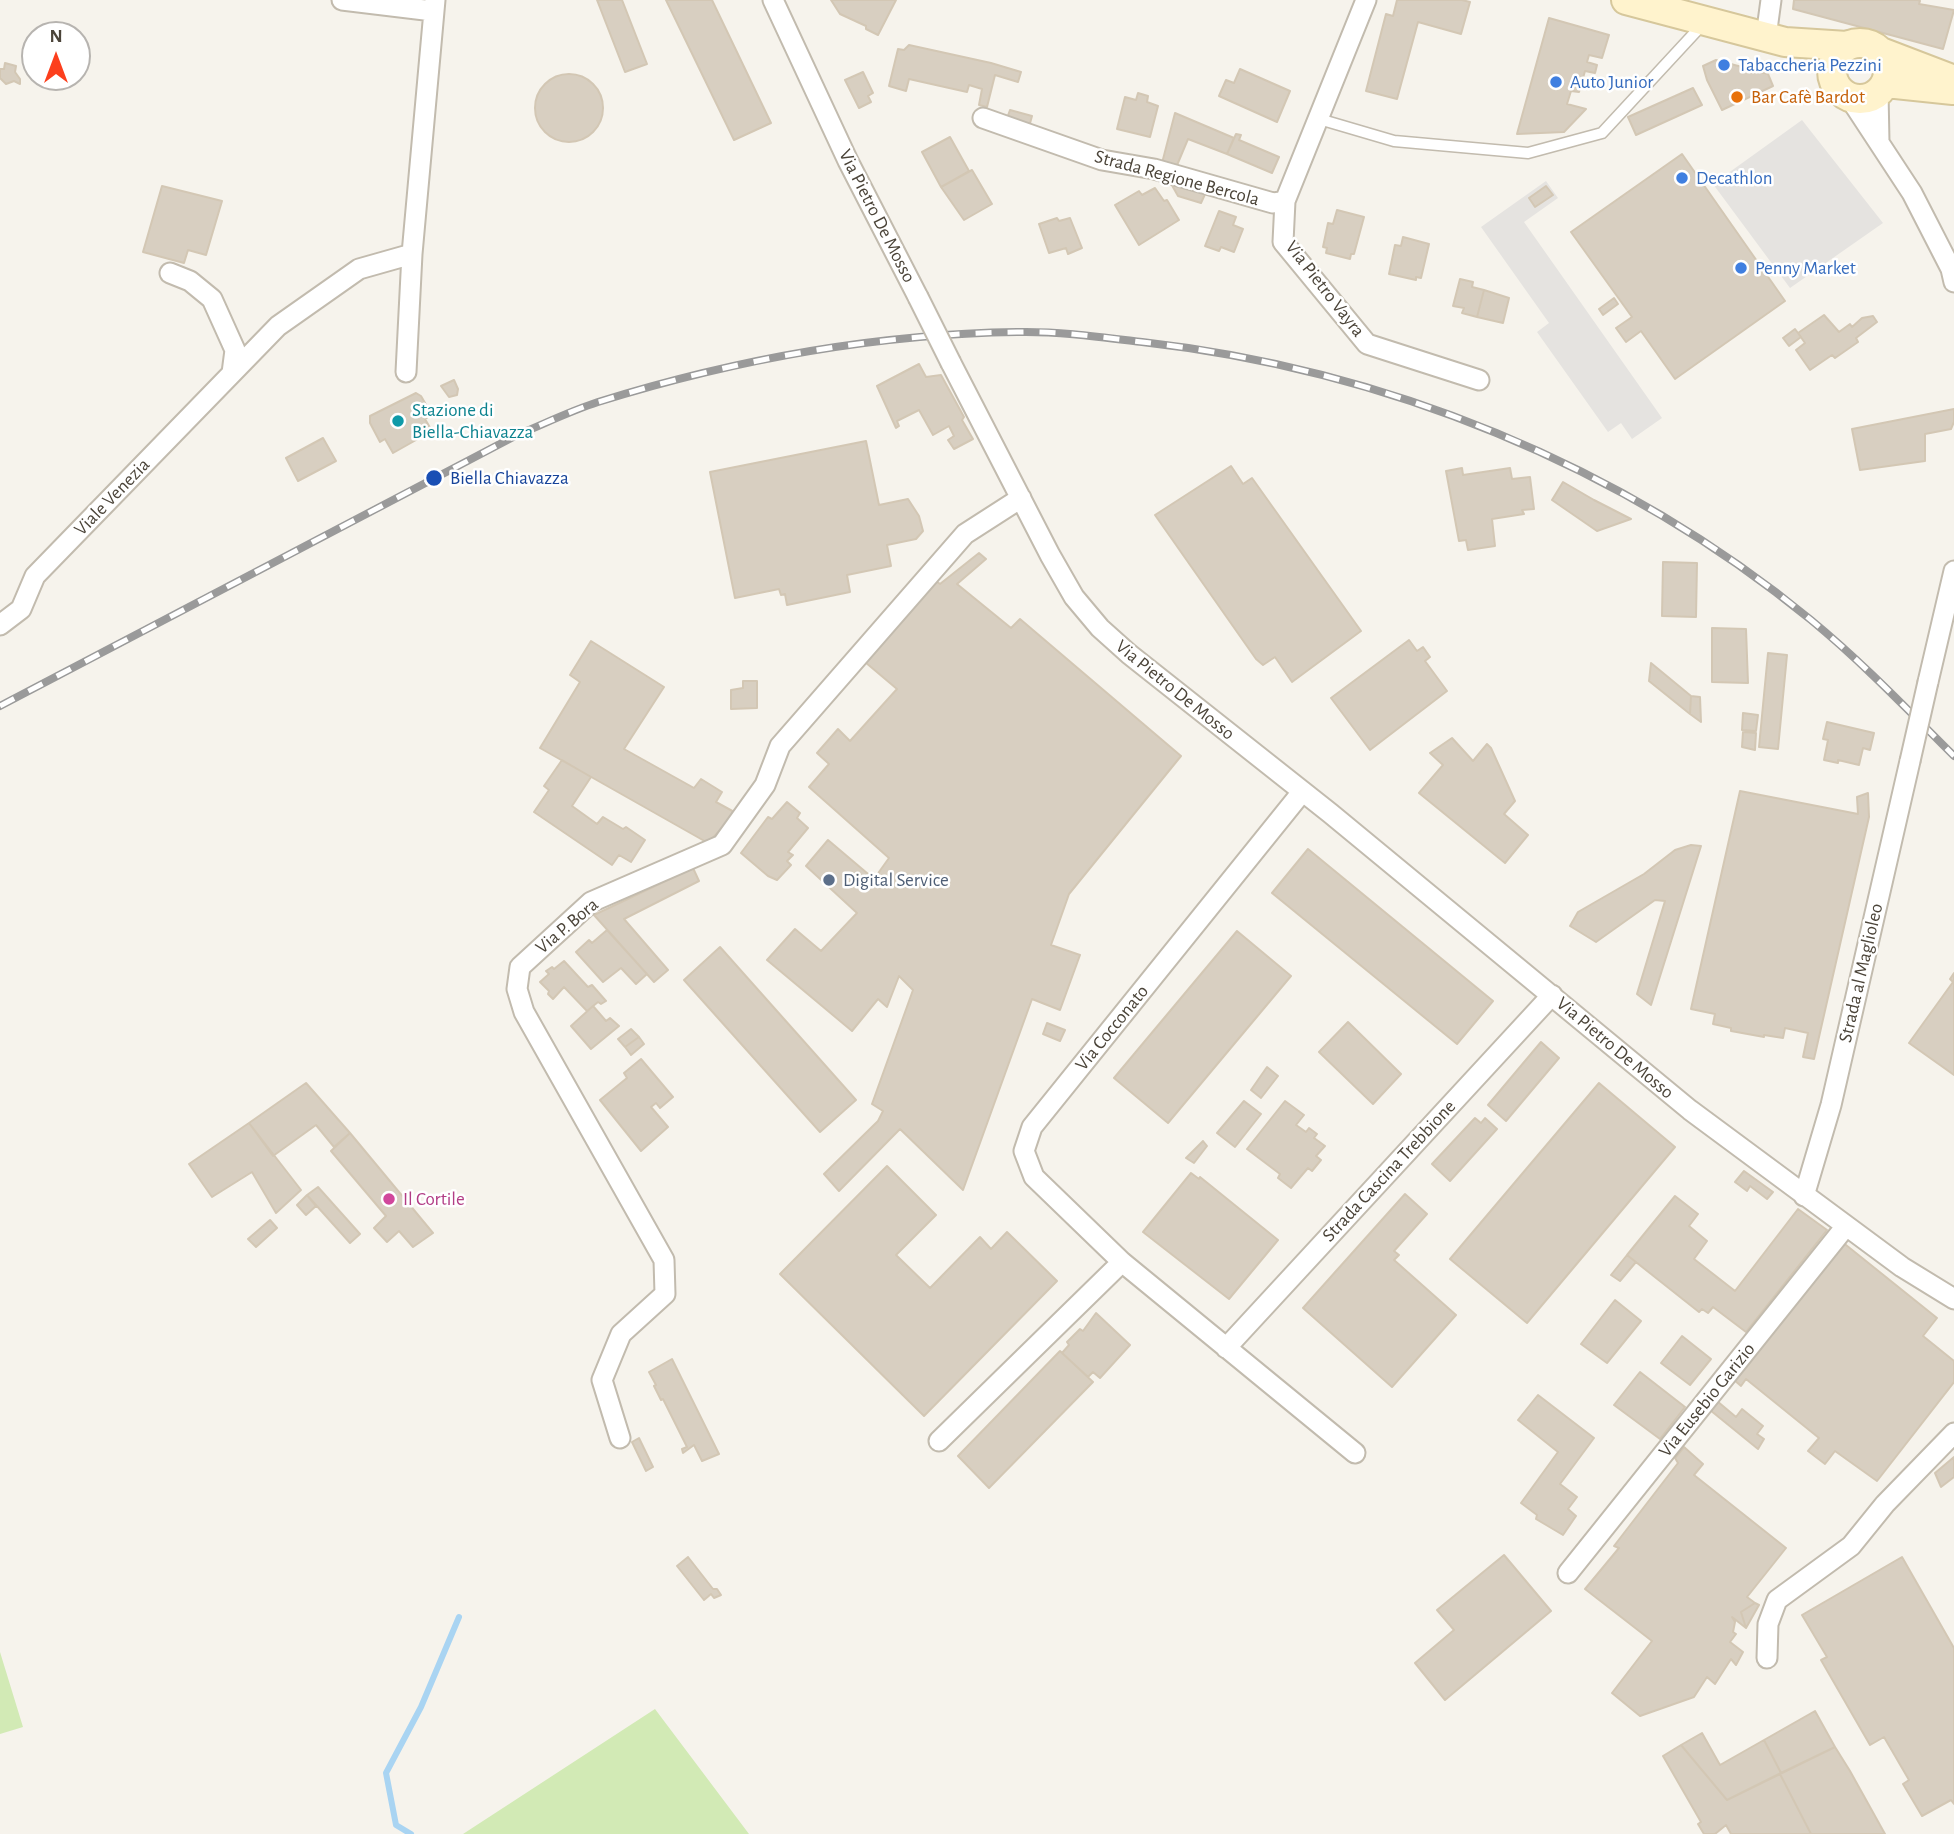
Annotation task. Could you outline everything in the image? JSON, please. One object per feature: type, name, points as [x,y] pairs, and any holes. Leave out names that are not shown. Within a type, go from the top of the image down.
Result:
[{"type":"main road","points":[[1626,0],[1776,40],[1847,46],[1865,43],[1881,52],[1954,80]]},
{"type":"main road","points":[[1776,40],[1832,73]]},
{"type":"main road","points":[[1847,46],[1835,57],[1832,73],[1837,88],[1849,97],[1864,99],[1882,88],[1954,90]]},
{"type":"main road","points":[[1881,52],[1888,66],[1882,88]]},
{"type":"street","points":[[342,0],[434,6],[412,254],[406,372]]},
{"type":"street","name":"Via Pietro De Mosso","points":[[773,0],[848,161],[1050,555],[1074,597],[1100,628],[1690,1110],[1804,1196]]},
{"type":"street","name":"Strada Regione Bercola","points":[[983,118],[1102,160],[1154,170],[1273,204],[1285,201],[1366,0]]},
{"type":"street","points":[[1771,0],[1776,40]]},
{"type":"street","points":[[1879,143],[1882,88]]},
{"type":"street","points":[[1849,97],[1928,223],[1951,269],[1954,282]]},
{"type":"street","name":"Via Pietro Vayra","points":[[1285,201],[1283,242],[1367,344],[1479,380]]},
{"type":"street","name":"Viale Venezia","points":[[0,625],[21,609],[35,576],[278,326],[359,269],[412,254]]},
{"type":"street","points":[[170,272],[190,281],[212,299],[235,350],[232,373]]},
{"type":"street","name":"Via P. Bora","points":[[620,1438],[602,1380],[621,1334],[665,1294],[664,1260],[524,1012],[517,989],[520,967],[591,902],[722,845],[765,785],[780,746],[965,534],[1021,498]]},
{"type":"street","name":"Strada al Maglioleo","points":[[1804,1196],[1831,1105],[1954,571]]},
{"type":"street","name":"Via Cocconato","points":[[1122,1262],[1034,1177],[1024,1151],[1032,1127],[1302,792]]},
{"type":"street","name":"Strada Cascina Trebbione","points":[[1226,1348],[1552,995]]},
{"type":"street","points":[[1804,1196],[1902,1266],[1954,1299]]},
{"type":"street","name":"Via Eusebio Garizio","points":[[1567,1573],[1846,1226]]},
{"type":"street","points":[[939,1441],[1122,1262],[1355,1453]]},
{"type":"street","points":[[1767,1658],[1768,1624],[1777,1600],[1851,1546],[1885,1504],[1954,1433]]},
{"type":"lane","points":[[1319,119],[1394,141],[1528,153],[1602,133],[1705,21]]},
{"type":"green space","points":[[0,1652],[23,1727],[0,1734]]},
{"type":"green space","points":[[655,1709],[749,1834],[463,1834]]},
{"type":"shaded area","points":[[1802,120],[1883,223],[1790,288],[1713,184]]},
{"type":"shaded area","points":[[1546,181],[1558,198],[1524,222],[1662,418],[1632,439],[1621,423],[1608,432],[1537,332],[1549,323],[1481,227]]},
{"type":"building","points":[[597,0],[622,0],[647,64],[625,72]]},
{"type":"building","points":[[666,0],[712,0],[771,123],[734,140]]},
{"type":"building","points":[[831,0],[896,0],[878,35],[840,14]]},
{"type":"building","points":[[1397,0],[1470,2],[1461,34],[1418,22],[1397,99],[1366,91],[1386,14],[1393,16]]},
{"type":"building","points":[[1794,0],[1918,0],[1919,4],[1954,10],[1943,49],[1793,9]]},
{"type":"building","name":"Auto Junior","points":[[1549,18],[1609,35],[1602,58],[1589,55],[1587,62],[1597,65],[1595,73],[1585,71],[1579,92],[1571,91],[1567,104],[1586,109],[1564,132],[1517,134]]},
{"type":"building","points":[[909,45],[1021,72],[1018,82],[995,75],[987,107],[979,105],[982,89],[969,85],[967,92],[909,79],[906,91],[889,86],[898,49],[904,50]]},
{"type":"building","points":[[1716,60],[1768,74],[1773,86],[1722,110],[1703,66]]},
{"type":"building","points":[[5,63],[16,66],[15,72],[20,84],[14,81],[6,84],[0,78],[0,69],[4,69]]},
{"type":"building","points":[[1240,69],[1290,91],[1277,122],[1219,96],[1226,80],[1234,83]]},
{"type":"building","points":[[863,72],[873,93],[868,96],[871,102],[859,108],[845,80]]},
{"type":"building","points":[[569,74],[582,76],[593,84],[601,95],[601,121],[593,132],[582,140],[569,142],[556,140],[545,132],[537,121],[535,108],[537,95],[545,84],[556,76]]},
{"type":"building","points":[[1693,88],[1702,105],[1636,135],[1628,117]]},
{"type":"building","points":[[1138,93],[1148,96],[1147,102],[1158,106],[1150,137],[1117,129],[1125,97],[1136,100]]},
{"type":"building","points":[[1010,110],[1032,116],[1029,127],[1006,121]]},
{"type":"building","points":[[1175,113],[1234,138],[1227,154],[1188,139],[1175,170],[1161,167]]},
{"type":"building","points":[[1236,134],[1241,135],[1239,140],[1279,157],[1272,173],[1227,154]]},
{"type":"building","points":[[950,137],[969,171],[941,187],[922,152]]},
{"type":"building","points":[[1682,154],[1785,301],[1675,379],[1641,331],[1626,342],[1616,328],[1632,317],[1571,232]]},
{"type":"building","points":[[972,170],[992,204],[964,220],[941,187]]},
{"type":"building","points":[[1169,180],[1206,192],[1201,203],[1178,196]]},
{"type":"building","points":[[162,186],[222,201],[206,255],[188,250],[184,263],[143,252]]},
{"type":"building","points":[[1546,186],[1553,195],[1535,207],[1529,198]]},
{"type":"building","points":[[1155,188],[1164,201],[1167,200],[1179,220],[1139,245],[1115,205],[1139,191],[1142,195]]},
{"type":"building","points":[[1337,210],[1364,217],[1354,254],[1351,254],[1350,259],[1326,253],[1327,248],[1323,247],[1328,223],[1333,224]]},
{"type":"building","points":[[1219,211],[1236,217],[1233,225],[1243,229],[1234,252],[1221,247],[1219,251],[1205,246]]},
{"type":"building","points":[[1057,218],[1059,221],[1070,218],[1082,248],[1068,254],[1066,248],[1049,253],[1039,224]]},
{"type":"building","points":[[1403,237],[1429,244],[1421,278],[1416,277],[1416,280],[1389,274],[1395,245],[1401,246]]},
{"type":"building","points":[[1460,279],[1473,282],[1472,287],[1484,290],[1477,317],[1462,313],[1464,308],[1453,306]]},
{"type":"building","points":[[1484,290],[1509,298],[1503,323],[1477,317]]},
{"type":"building","points":[[1614,298],[1618,304],[1603,315],[1599,309]]},
{"type":"building","points":[[1824,315],[1839,332],[1850,324],[1852,327],[1862,318],[1873,316],[1877,322],[1856,338],[1858,342],[1835,358],[1832,355],[1810,370],[1796,350],[1805,343],[1798,333]]},
{"type":"building","points":[[1795,329],[1801,337],[1789,346],[1783,338]]},
{"type":"building","points":[[919,364],[926,377],[941,375],[973,439],[954,449],[948,440],[954,436],[949,426],[933,435],[919,410],[897,421],[899,426],[896,428],[877,386]]},
{"type":"building","points":[[454,380],[458,389],[457,395],[449,397],[441,386]]},
{"type":"building","name":"Stazione di Biella-Chiavazza","points":[[416,393],[421,396],[432,415],[425,419],[432,431],[393,453],[385,439],[380,442],[370,423],[370,416]]},
{"type":"building","points":[[1954,409],[1951,429],[1925,434],[1925,461],[1860,470],[1852,429]]},
{"type":"building","points":[[323,438],[336,461],[298,481],[286,458]]},
{"type":"building","points":[[866,441],[879,505],[908,499],[919,516],[923,531],[916,539],[887,545],[891,566],[847,575],[850,592],[787,605],[785,594],[781,595],[779,589],[735,598],[710,472]]},
{"type":"building","points":[[1231,466],[1243,484],[1252,478],[1361,631],[1292,682],[1275,657],[1263,665],[1256,659],[1155,515]]},
{"type":"building","points":[[1462,468],[1463,475],[1510,468],[1512,479],[1530,477],[1534,509],[1522,510],[1524,514],[1492,519],[1495,546],[1468,550],[1466,540],[1459,541],[1446,471]]},
{"type":"building","points":[[1563,482],[1631,519],[1597,531],[1552,500]]},
{"type":"building","points":[[979,553],[986,559],[957,584],[1011,628],[1020,619],[1181,756],[1069,894],[1051,945],[1080,955],[1060,1010],[1032,999],[963,1190],[900,1129],[839,1191],[824,1174],[878,1121],[883,1111],[872,1104],[913,990],[899,976],[887,1007],[878,999],[852,1031],[767,960],[795,929],[821,951],[857,913],[806,866],[828,840],[874,879],[889,858],[809,787],[829,764],[817,753],[838,729],[850,741],[897,689],[865,662],[936,581],[940,584]]},
{"type":"building","points":[[1663,562],[1697,563],[1696,617],[1662,616]]},
{"type":"building","points":[[1712,628],[1746,629],[1748,683],[1712,682]]},
{"type":"building","points":[[1409,640],[1417,651],[1423,647],[1430,657],[1425,661],[1447,691],[1370,750],[1331,698]]},
{"type":"building","points":[[591,641],[664,687],[624,749],[694,788],[701,779],[722,792],[716,802],[736,813],[708,843],[540,748],[580,682],[570,675]]},
{"type":"building","points":[[1768,653],[1787,655],[1778,749],[1759,747]]},
{"type":"building","points":[[1651,663],[1691,696],[1690,714],[1649,681]]},
{"type":"building","points":[[743,681],[757,681],[757,708],[731,709],[731,690],[743,688]]},
{"type":"building","points":[[1691,696],[1700,697],[1701,722],[1690,714]]},
{"type":"building","points":[[1743,713],[1758,715],[1756,731],[1742,730]]},
{"type":"building","points":[[1827,722],[1874,733],[1870,750],[1863,748],[1859,765],[1824,760],[1828,740],[1823,739]]},
{"type":"building","points":[[1743,732],[1756,733],[1755,750],[1742,747]]},
{"type":"building","points":[[1452,738],[1473,761],[1487,744],[1491,748],[1515,801],[1504,814],[1528,835],[1505,863],[1419,793],[1443,765],[1430,753]]},
{"type":"building","points":[[562,760],[591,777],[572,806],[597,824],[603,817],[623,829],[626,827],[645,840],[631,862],[619,855],[612,865],[534,812],[549,790],[544,786]]},
{"type":"building","points":[[1740,791],[1858,814],[1857,797],[1868,793],[1869,817],[1814,1059],[1803,1057],[1808,1033],[1785,1028],[1783,1038],[1731,1031],[1731,1028],[1713,1024],[1715,1014],[1691,1009]]},
{"type":"building","points":[[787,802],[800,813],[797,818],[808,828],[788,852],[793,855],[787,861],[791,865],[777,880],[768,876],[741,853],[768,817],[772,819]]},
{"type":"building","points":[[1691,845],[1701,846],[1651,1005],[1637,994],[1665,901],[1655,900],[1596,942],[1570,926],[1578,912],[1644,874],[1675,850]]},
{"type":"building","points":[[1308,849],[1493,1001],[1457,1044],[1272,893]]},
{"type":"building","points":[[693,868],[699,881],[624,919],[668,970],[654,982],[594,915]]},
{"type":"building","points":[[607,930],[647,974],[636,984],[621,968],[603,982],[576,952],[589,940],[592,943]]},
{"type":"building","points":[[1237,931],[1291,976],[1168,1123],[1114,1078]]},
{"type":"building","points":[[720,947],[856,1100],[820,1132],[684,980]]},
{"type":"building","points":[[564,961],[588,987],[592,985],[606,1001],[601,1004],[598,1002],[587,1011],[564,987],[553,999],[540,982],[549,974],[546,971],[552,967],[554,969]]},
{"type":"building","points":[[1954,973],[1954,1075],[1909,1043],[1953,982],[1950,979]]},
{"type":"building","points":[[593,1006],[606,1021],[610,1018],[619,1026],[591,1049],[571,1026]]},
{"type":"building","points":[[1348,1022],[1401,1074],[1373,1104],[1319,1052]]},
{"type":"building","points":[[1047,1023],[1065,1030],[1060,1041],[1043,1034]]},
{"type":"building","points":[[631,1029],[639,1037],[625,1047],[618,1039]]},
{"type":"building","points":[[639,1037],[644,1044],[631,1055],[625,1047]]},
{"type":"building","points":[[1541,1042],[1559,1058],[1506,1121],[1488,1105]]},
{"type":"building","points":[[641,1059],[673,1097],[660,1108],[656,1103],[651,1107],[668,1127],[641,1151],[600,1100],[627,1078],[624,1073]]},
{"type":"building","points":[[1267,1067],[1278,1076],[1261,1098],[1251,1090]]},
{"type":"building","points":[[306,1083],[350,1133],[334,1147],[316,1125],[273,1156],[249,1123]]},
{"type":"building","points":[[1599,1083],[1675,1147],[1527,1323],[1450,1259]]},
{"type":"building","points":[[1244,1101],[1261,1114],[1235,1147],[1217,1133]]},
{"type":"building","points":[[1285,1101],[1304,1115],[1296,1125],[1306,1132],[1309,1128],[1317,1134],[1314,1138],[1325,1146],[1316,1156],[1321,1160],[1312,1171],[1308,1168],[1291,1188],[1278,1178],[1280,1174],[1247,1149]]},
{"type":"building","points":[[1475,1118],[1481,1123],[1485,1118],[1497,1129],[1450,1181],[1432,1164]]},
{"type":"building","points":[[249,1123],[301,1190],[276,1213],[252,1172],[212,1197],[189,1164]]},
{"type":"building","name":"Il Cortile","points":[[350,1133],[433,1233],[413,1247],[399,1231],[387,1242],[374,1228],[386,1216],[331,1151]]},
{"type":"building","points":[[1203,1141],[1207,1146],[1194,1163],[1186,1158]]},
{"type":"building","points":[[887,1166],[936,1215],[896,1255],[930,1288],[980,1237],[991,1249],[1007,1232],[1057,1281],[924,1416],[780,1274]]},
{"type":"building","points":[[1744,1171],[1773,1192],[1767,1199],[1750,1186],[1747,1191],[1735,1182]]},
{"type":"building","points":[[1191,1173],[1199,1179],[1200,1177],[1278,1240],[1229,1299],[1143,1232]]},
{"type":"building","points":[[318,1187],[360,1234],[350,1243],[307,1195]]},
{"type":"building","points":[[1405,1194],[1427,1214],[1394,1251],[1399,1255],[1394,1260],[1456,1315],[1392,1387],[1303,1308]]},
{"type":"building","points":[[307,1195],[316,1206],[306,1215],[297,1205]]},
{"type":"building","points":[[1675,1196],[1698,1214],[1689,1226],[1707,1241],[1694,1259],[1735,1291],[1798,1209],[1827,1230],[1746,1332],[1713,1307],[1708,1313],[1702,1309],[1699,1312],[1627,1255]]},
{"type":"building","points":[[270,1220],[277,1228],[256,1247],[248,1239]]},
{"type":"building","points":[[1841,1241],[1937,1318],[1923,1336],[1954,1361],[1954,1382],[1877,1481],[1835,1451],[1825,1464],[1808,1451],[1819,1438],[1746,1379],[1741,1386],[1733,1379]]},
{"type":"building","points":[[1627,1255],[1636,1262],[1620,1281],[1611,1275]]},
{"type":"building","points":[[1615,1300],[1641,1321],[1607,1363],[1581,1344]]},
{"type":"building","points":[[1096,1313],[1130,1345],[1100,1378],[1093,1372],[1088,1377],[1062,1353],[1069,1345],[1067,1342],[1080,1329],[1083,1331]]},
{"type":"building","points":[[1682,1336],[1711,1359],[1690,1385],[1661,1363]]},
{"type":"building","points":[[1060,1351],[1093,1382],[989,1488],[958,1456]]},
{"type":"building","points":[[672,1359],[719,1454],[702,1461],[694,1445],[683,1453],[682,1449],[687,1447],[649,1372]]},
{"type":"building","points":[[1640,1372],[1685,1407],[1660,1439],[1614,1405]]},
{"type":"building","points":[[1538,1395],[1594,1438],[1560,1484],[1577,1497],[1568,1509],[1576,1516],[1563,1535],[1536,1519],[1537,1515],[1521,1503],[1558,1452],[1518,1420]]},
{"type":"building","points":[[1717,1401],[1736,1417],[1742,1409],[1763,1426],[1757,1434],[1764,1439],[1758,1449],[1710,1410]]},
{"type":"building","points":[[639,1438],[653,1467],[646,1471],[632,1442]]},
{"type":"building","points":[[1684,1447],[1703,1464],[1694,1475],[1786,1548],[1747,1597],[1755,1603],[1741,1612],[1746,1628],[1732,1617],[1735,1622],[1733,1632],[1736,1634],[1730,1642],[1743,1652],[1736,1665],[1731,1659],[1715,1684],[1707,1677],[1694,1697],[1640,1716],[1612,1693],[1652,1641],[1585,1589],[1619,1548],[1614,1546],[1678,1463],[1675,1458]]},
{"type":"building","points":[[1954,1457],[1954,1477],[1941,1487],[1935,1473]]},
{"type":"building","points":[[1504,1555],[1551,1611],[1445,1700],[1415,1663],[1454,1630],[1437,1610]]},
{"type":"building","points":[[688,1557],[713,1589],[717,1589],[721,1595],[714,1598],[711,1594],[704,1600],[677,1566]]},
{"type":"building","points":[[1902,1557],[1954,1648],[1954,1804],[1951,1800],[1922,1816],[1903,1784],[1909,1780],[1884,1737],[1870,1745],[1821,1660],[1827,1657],[1802,1615]]},
{"type":"building","points":[[1755,1603],[1759,1605],[1746,1628],[1741,1612]]},
{"type":"building","points":[[1815,1711],[1835,1747],[1781,1773],[1764,1740]]},
{"type":"building","points":[[1702,1733],[1720,1765],[1764,1740],[1781,1773],[1727,1800],[1681,1745]]},
{"type":"building","points":[[1681,1745],[1727,1800],[1780,1774],[1811,1834],[1731,1834],[1726,1825],[1715,1834],[1704,1834],[1698,1824],[1701,1822],[1663,1756]]},
{"type":"building","points":[[1835,1747],[1885,1834],[1811,1834],[1780,1774]]},
{"type":"waterway","points":[[411,1834],[396,1825],[386,1773],[421,1707],[459,1617]]},
{"type":"railway","points":[[0,706],[517,435],[588,406],[700,374],[805,352],[911,338],[1032,332],[1111,338],[1232,355],[1322,375],[1410,401],[1496,433],[1580,471],[1661,515],[1738,565],[1811,620],[1866,669],[1954,756]]},
{"type":"place","name":"Tabaccheria Pezzini","points":[[1724,65]]},
{"type":"place","name":"Auto Junior","points":[[1556,82]]},
{"type":"place","name":"Bar Cafè Bardot","points":[[1737,97]]},
{"type":"place","name":"Decathlon","points":[[1682,178]]},
{"type":"place","name":"Penny Market","points":[[1741,268]]},
{"type":"place","name":"Stazione di Biella-Chiavazza","points":[[398,421]]},
{"type":"place","name":"Biella Chiavazza","points":[[434,478]]},
{"type":"place","name":"Digital Service","points":[[829,880]]},
{"type":"place","name":"Il Cortile","points":[[389,1199]]}]
